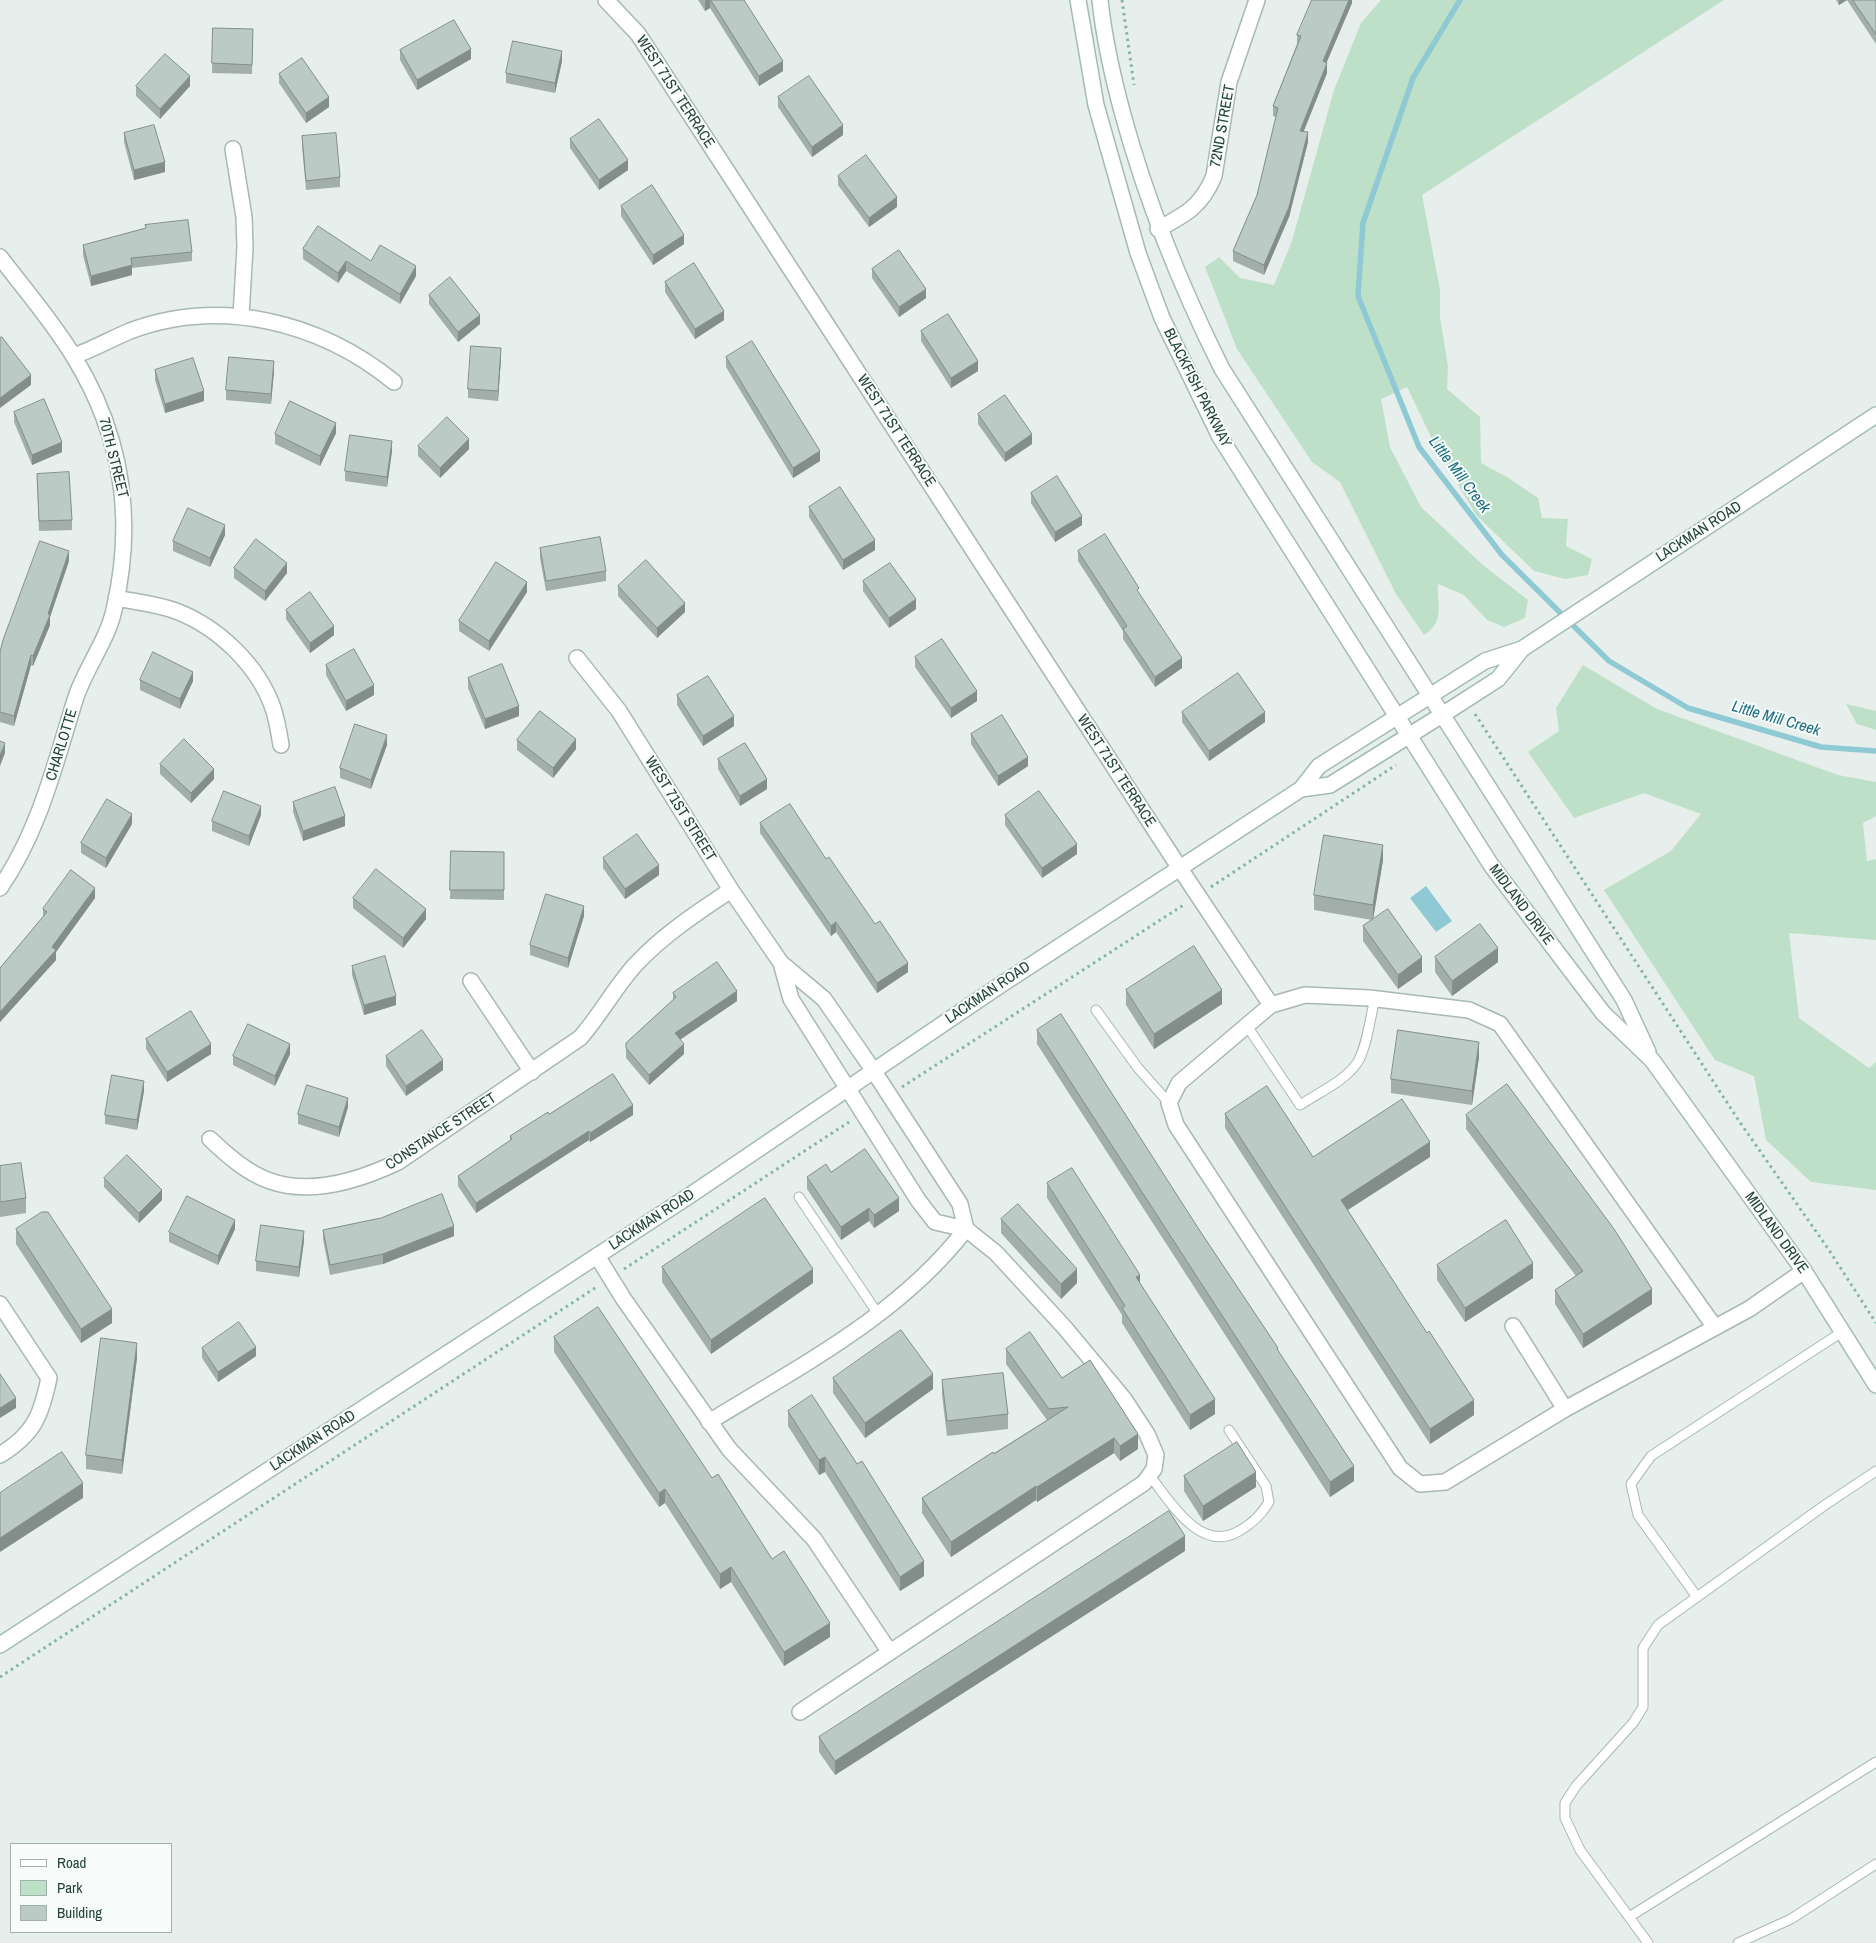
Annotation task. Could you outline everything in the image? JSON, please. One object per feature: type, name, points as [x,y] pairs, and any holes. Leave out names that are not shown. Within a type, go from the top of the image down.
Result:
[{"type":"street","name":"WEST 71ST TERRACE","points":[[606,0],[638,34],[1179,867],[1271,1005]]},
{"type":"street","name":"BLACKFISH PARKWAY","points":[[1078,0],[1096,105],[1138,254],[1162,318],[1220,437],[1408,737]]},
{"type":"street","name":"BLACKFISH PARKWAY","points":[[1100,0],[1115,84],[1134,155],[1158,229],[1188,300],[1222,369],[1442,715]]},
{"type":"street","name":"72ND STREET","points":[[1158,229],[1193,208],[1209,188],[1214,176],[1230,82],[1257,0]]},
{"type":"street","points":[[233,149],[244,216],[245,247],[241,316]]},
{"type":"street","name":"70TH STREET","points":[[0,257],[74,356],[92,389],[109,431],[125,504],[125,552],[116,598]]},
{"type":"street","points":[[74,356],[129,332],[153,324],[215,314],[241,316],[271,320],[346,348],[370,363],[394,382]]},
{"type":"street","name":"LACKMAN ROAD","points":[[0,1645],[689,1196],[847,1087],[1179,867],[1301,789],[1319,766],[1485,662],[1522,649],[1876,415]]},
{"type":"street","points":[[116,598],[148,603],[176,611],[216,633],[250,666],[263,687],[273,708],[281,746]]},
{"type":"street","name":"CHARLOTTE","points":[[0,888],[16,866],[35,824],[54,775],[77,694],[114,612],[116,598]]},
{"type":"street","name":"LACKMAN ROAD","points":[[1301,789],[1330,785],[1408,737],[1498,679],[1522,649]]},
{"type":"street","name":"WEST 71ST STREET","points":[[577,658],[620,711],[731,890],[781,963],[824,999],[873,1070],[960,1204],[966,1229],[935,1222],[918,1200],[791,998],[781,963]]},
{"type":"street","name":"MIDLAND DRIVE","points":[[1442,715],[1624,1000],[1652,1060]]},
{"type":"street","name":"MIDLAND DRIVE","points":[[1408,737],[1496,873],[1603,1013],[1652,1060],[1804,1271],[1876,1385]]},
{"type":"street","name":"CONSTANCE STREET","points":[[210,1139],[235,1161],[270,1181],[296,1186],[324,1186],[372,1175],[398,1162],[580,1038],[598,1017],[636,964],[675,928],[731,890]]},
{"type":"street","points":[[470,981],[532,1072]]},
{"type":"street","points":[[1714,1326],[1500,1024],[1469,1010],[1375,999],[1305,995],[1271,1005],[1179,1083],[1169,1103],[1176,1125],[1400,1468],[1420,1484],[1445,1482],[1565,1409],[1714,1326],[1749,1309],[1804,1271]]},
{"type":"street","points":[[709,1422],[855,1332],[945,1257],[966,1229],[996,1253],[1065,1328],[1124,1399],[1147,1434],[1156,1455],[1154,1469],[1144,1483],[800,1712]]},
{"type":"street","points":[[597,1256],[610,1278],[729,1450],[814,1539],[889,1651]]},
{"type":"street","points":[[0,1304],[50,1378],[42,1412],[20,1442],[0,1455]]},
{"type":"street","points":[[1513,1326],[1565,1409]]},
{"type":"lane","points":[[1247,1026],[1300,1105],[1350,1072],[1357,1063],[1362,1053],[1375,999]]},
{"type":"lane","points":[[1096,1010],[1138,1068],[1169,1103]]},
{"type":"lane","points":[[799,1197],[878,1314]]},
{"type":"lane","points":[[1697,1597],[1638,1515],[1631,1484],[1651,1456],[1842,1332]]},
{"type":"lane","points":[[1150,1476],[1180,1514],[1198,1530],[1215,1537],[1234,1535],[1251,1525],[1269,1502],[1266,1486],[1229,1430]]},
{"type":"lane","points":[[1648,1943],[1580,1850],[1565,1818],[1565,1803],[1576,1786],[1633,1723],[1642,1707],[1643,1648],[1658,1625],[1825,1505],[1876,1471]]},
{"type":"lane","points":[[1629,1917],[1876,1762]]},
{"type":"lane","points":[[1738,1943],[1791,1919],[1876,1864]]},
{"type":"path","points":[[1122,0],[1135,87]]},
{"type":"path","points":[[1442,715],[1475,713],[1739,1121],[1829,1250],[1876,1323]]},
{"type":"path","points":[[1220,881],[1398,763]]},
{"type":"path","points":[[889,1095],[1176,910]]},
{"type":"path","points":[[0,1676],[863,1112]]},
{"type":"green space","points":[[1381,0],[1724,0],[1422,195],[1440,290],[1440,317],[1448,366],[1447,389],[1480,417],[1481,463],[1507,477],[1538,498],[1542,518],[1568,519],[1566,546],[1592,559],[1588,575],[1565,579],[1534,571],[1476,515],[1433,441],[1407,387],[1381,399],[1390,447],[1421,507],[1483,565],[1528,600],[1525,618],[1504,627],[1487,620],[1464,595],[1438,584],[1439,606],[1437,619],[1431,630],[1424,635],[1396,594],[1340,482],[1312,462],[1237,349],[1205,267],[1219,257],[1240,278],[1274,285],[1292,241],[1334,90],[1361,23]]},
{"type":"green space","points":[[1583,665],[1657,709],[1838,775],[1876,782],[1876,816],[1863,823],[1867,861],[1876,859],[1876,940],[1789,933],[1799,1018],[1869,1068],[1876,1062],[1876,1190],[1811,1182],[1766,1140],[1754,1076],[1715,1060],[1604,890],[1671,851],[1701,814],[1644,793],[1574,818],[1528,752],[1559,731],[1556,708]]},
{"type":"green space","points":[[1846,704],[1876,711],[1876,730],[1857,724]]},
{"type":"water","points":[[1426,886],[1452,921],[1436,932],[1410,898]]},
{"type":"building","points":[[711,0],[744,0],[783,61],[759,76]]},
{"type":"building","points":[[1312,0],[1349,0],[1323,61],[1327,63],[1300,131],[1308,132],[1289,207],[1264,265],[1233,251],[1257,195],[1278,108],[1273,106],[1301,36],[1297,35]]},
{"type":"building","points":[[1853,0],[1876,0],[1876,34]]},
{"type":"building","points":[[454,20],[471,49],[417,80],[400,50]]},
{"type":"building","points":[[213,28],[253,29],[252,65],[212,63]]},
{"type":"building","points":[[513,41],[562,51],[555,83],[506,73]]},
{"type":"building","points":[[165,54],[190,76],[160,109],[136,86]]},
{"type":"building","points":[[302,58],[329,97],[306,113],[279,74]]},
{"type":"building","points":[[809,76],[843,125],[812,147],[778,97]]},
{"type":"building","points":[[599,119],[628,160],[599,180],[570,139]]},
{"type":"building","points":[[154,125],[165,162],[134,170],[124,133]]},
{"type":"building","points":[[336,133],[340,177],[306,181],[302,136]]},
{"type":"building","points":[[866,155],[897,197],[869,218],[838,176]]},
{"type":"building","points":[[652,185],[684,235],[653,255],[621,206]]},
{"type":"building","points":[[188,220],[192,252],[131,258],[132,265],[91,276],[83,245],[146,228],[145,225]]},
{"type":"building","points":[[318,226],[371,261],[380,245],[416,266],[400,294],[346,261],[338,273],[303,249]]},
{"type":"building","points":[[899,250],[926,289],[899,307],[872,269]]},
{"type":"building","points":[[694,263],[724,311],[695,329],[665,282]]},
{"type":"building","points":[[450,277],[480,315],[458,332],[429,295]]},
{"type":"building","points":[[948,314],[978,361],[951,378],[921,331]]},
{"type":"building","points":[[2,337],[31,375],[0,398],[0,338]]},
{"type":"building","points":[[752,341],[820,451],[793,468],[726,357]]},
{"type":"building","points":[[471,346],[501,348],[498,391],[468,389]]},
{"type":"building","points":[[229,357],[274,361],[271,394],[226,390]]},
{"type":"building","points":[[193,358],[204,391],[165,404],[155,370]]},
{"type":"building","points":[[1005,395],[1032,434],[1005,453],[978,414]]},
{"type":"building","points":[[44,399],[62,442],[32,455],[14,412]]},
{"type":"building","points":[[290,401],[336,423],[320,456],[275,434]]},
{"type":"building","points":[[447,417],[469,439],[440,468],[418,446]]},
{"type":"building","points":[[350,435],[392,441],[387,477],[345,471]]},
{"type":"building","points":[[69,472],[72,520],[39,521],[37,474]]},
{"type":"building","points":[[1057,476],[1082,516],[1055,532],[1031,493]]},
{"type":"building","points":[[840,487],[875,540],[843,560],[809,507]]},
{"type":"building","points":[[188,508],[225,525],[210,558],[173,541]]},
{"type":"building","points":[[1105,534],[1139,588],[1137,590],[1182,658],[1155,677],[1123,629],[1127,626],[1078,551]]},
{"type":"building","points":[[600,537],[606,571],[546,581],[540,548]]},
{"type":"building","points":[[256,539],[287,563],[265,591],[234,568]]},
{"type":"building","points":[[40,541],[69,551],[48,614],[50,615],[33,656],[31,655],[14,716],[0,712],[0,652]]},
{"type":"building","points":[[646,560],[685,603],[657,628],[618,586]]},
{"type":"building","points":[[496,562],[527,582],[489,641],[459,621]]},
{"type":"building","points":[[890,563],[916,599],[889,618],[863,581]]},
{"type":"building","points":[[310,592],[334,626],[310,643],[286,610]]},
{"type":"building","points":[[942,639],[977,691],[951,708],[915,657]]},
{"type":"building","points":[[354,649],[374,685],[346,701],[326,665]]},
{"type":"building","points":[[153,652],[193,672],[180,699],[140,680]]},
{"type":"building","points":[[502,664],[519,706],[485,719],[468,678]]},
{"type":"building","points":[[1238,673],[1265,712],[1209,751],[1182,712]]},
{"type":"building","points":[[708,676],[734,716],[703,736],[677,695]]},
{"type":"building","points":[[540,711],[576,739],[553,768],[517,740]]},
{"type":"building","points":[[1002,715],[1028,757],[998,776],[971,734]]},
{"type":"building","points":[[355,724],[387,735],[371,780],[340,768]]},
{"type":"building","points":[[184,739],[214,769],[191,793],[160,764]]},
{"type":"building","points":[[0,741],[5,743],[0,756]]},
{"type":"building","points":[[745,743],[767,779],[740,796],[718,759]]},
{"type":"building","points":[[335,787],[345,816],[303,831],[293,802]]},
{"type":"building","points":[[224,791],[261,806],[249,836],[212,821]]},
{"type":"building","points":[[1039,791],[1077,844],[1042,868],[1005,815]]},
{"type":"building","points":[[107,799],[132,814],[106,858],[81,843]]},
{"type":"building","points":[[790,804],[826,859],[829,857],[875,924],[880,921],[908,963],[877,983],[836,922],[831,926],[760,823]]},
{"type":"building","points":[[637,834],[659,865],[625,889],[603,858]]},
{"type":"building","points":[[1324,835],[1383,845],[1373,905],[1314,895]]},
{"type":"building","points":[[451,851],[504,852],[504,890],[450,890]]},
{"type":"building","points":[[376,869],[426,909],[403,938],[353,898]]},
{"type":"building","points":[[71,870],[95,888],[52,947],[56,950],[0,1012],[0,968],[47,912],[43,909]]},
{"type":"building","points":[[546,894],[584,906],[568,958],[530,945]]},
{"type":"building","points":[[1388,909],[1422,957],[1398,975],[1363,926]]},
{"type":"building","points":[[1480,924],[1498,948],[1452,981],[1435,957]]},
{"type":"building","points":[[1194,946],[1222,990],[1154,1034],[1126,990]]},
{"type":"building","points":[[385,956],[396,996],[364,1005],[352,966]]},
{"type":"building","points":[[717,962],[737,991],[675,1033],[684,1044],[649,1075],[626,1048],[626,1043],[676,997],[673,993]]},
{"type":"building","points":[[191,1011],[211,1044],[167,1072],[146,1039]]},
{"type":"building","points":[[1061,1014],[1354,1466],[1330,1482],[1037,1030]]},
{"type":"building","points":[[248,1024],[290,1044],[275,1076],[233,1056]]},
{"type":"building","points":[[422,1030],[443,1060],[406,1086],[386,1056]]},
{"type":"building","points":[[1398,1030],[1479,1042],[1472,1091],[1391,1079]]},
{"type":"building","points":[[613,1074],[633,1105],[476,1203],[458,1176],[512,1139],[510,1136]]},
{"type":"building","points":[[112,1075],[144,1081],[137,1120],[105,1115]]},
{"type":"building","points":[[1507,1084],[1614,1229],[1652,1289],[1583,1334],[1555,1290],[1583,1271],[1466,1115]]},
{"type":"building","points":[[307,1085],[348,1098],[339,1127],[298,1114]]},
{"type":"building","points":[[1267,1086],[1313,1157],[1402,1099],[1430,1142],[1341,1200],[1427,1333],[1429,1331],[1474,1400],[1430,1429],[1225,1114]]},
{"type":"building","points":[[865,1149],[899,1198],[874,1215],[869,1208],[841,1227],[807,1177],[826,1164],[831,1172]]},
{"type":"building","points":[[127,1155],[162,1190],[139,1213],[104,1178]]},
{"type":"building","points":[[21,1163],[26,1198],[0,1202],[0,1166]]},
{"type":"building","points":[[1072,1168],[1140,1275],[1136,1277],[1215,1399],[1190,1415],[1122,1308],[1125,1306],[1047,1183]]},
{"type":"building","points":[[442,1194],[454,1226],[383,1254],[330,1265],[323,1230],[381,1218]]},
{"type":"building","points":[[187,1196],[235,1220],[218,1256],[169,1232]]},
{"type":"building","points":[[765,1198],[813,1269],[711,1340],[662,1267]]},
{"type":"building","points":[[1018,1204],[1077,1269],[1061,1284],[1001,1219]]},
{"type":"building","points":[[42,1212],[48,1212],[112,1309],[81,1329],[16,1229]]},
{"type":"building","points":[[1506,1220],[1533,1263],[1465,1308],[1437,1265]]},
{"type":"building","points":[[261,1225],[304,1231],[299,1267],[256,1261]]},
{"type":"building","points":[[598,1307],[712,1478],[718,1474],[772,1559],[784,1551],[830,1623],[784,1652],[731,1567],[720,1574],[665,1489],[659,1493],[554,1337]]},
{"type":"building","points":[[239,1322],[256,1347],[218,1372],[202,1348]]},
{"type":"building","points":[[901,1330],[933,1374],[865,1423],[833,1378]]},
{"type":"building","points":[[1030,1332],[1062,1378],[1090,1360],[1138,1434],[1120,1446],[1114,1438],[951,1542],[922,1498],[1068,1407],[1049,1409],[1006,1349]]},
{"type":"building","points":[[101,1338],[137,1343],[122,1460],[86,1455]]},
{"type":"building","points":[[1003,1373],[1008,1414],[947,1421],[942,1380]]},
{"type":"building","points":[[0,1374],[16,1398],[0,1408]]},
{"type":"building","points":[[812,1395],[857,1464],[862,1461],[924,1561],[900,1577],[825,1457],[819,1460],[788,1411]]},
{"type":"building","points":[[1237,1442],[1256,1472],[1203,1506],[1184,1476]]},
{"type":"building","points":[[62,1452],[83,1483],[0,1538],[0,1493]]},
{"type":"building","points":[[1169,1511],[1185,1536],[835,1761],[819,1737]]},
{"type":"waterway","name":"Little Mill Creek","points":[[1460,0],[1413,78],[1363,223],[1358,296],[1419,447],[1502,555],[1609,661],[1688,708],[1821,747],[1876,751]]}]
